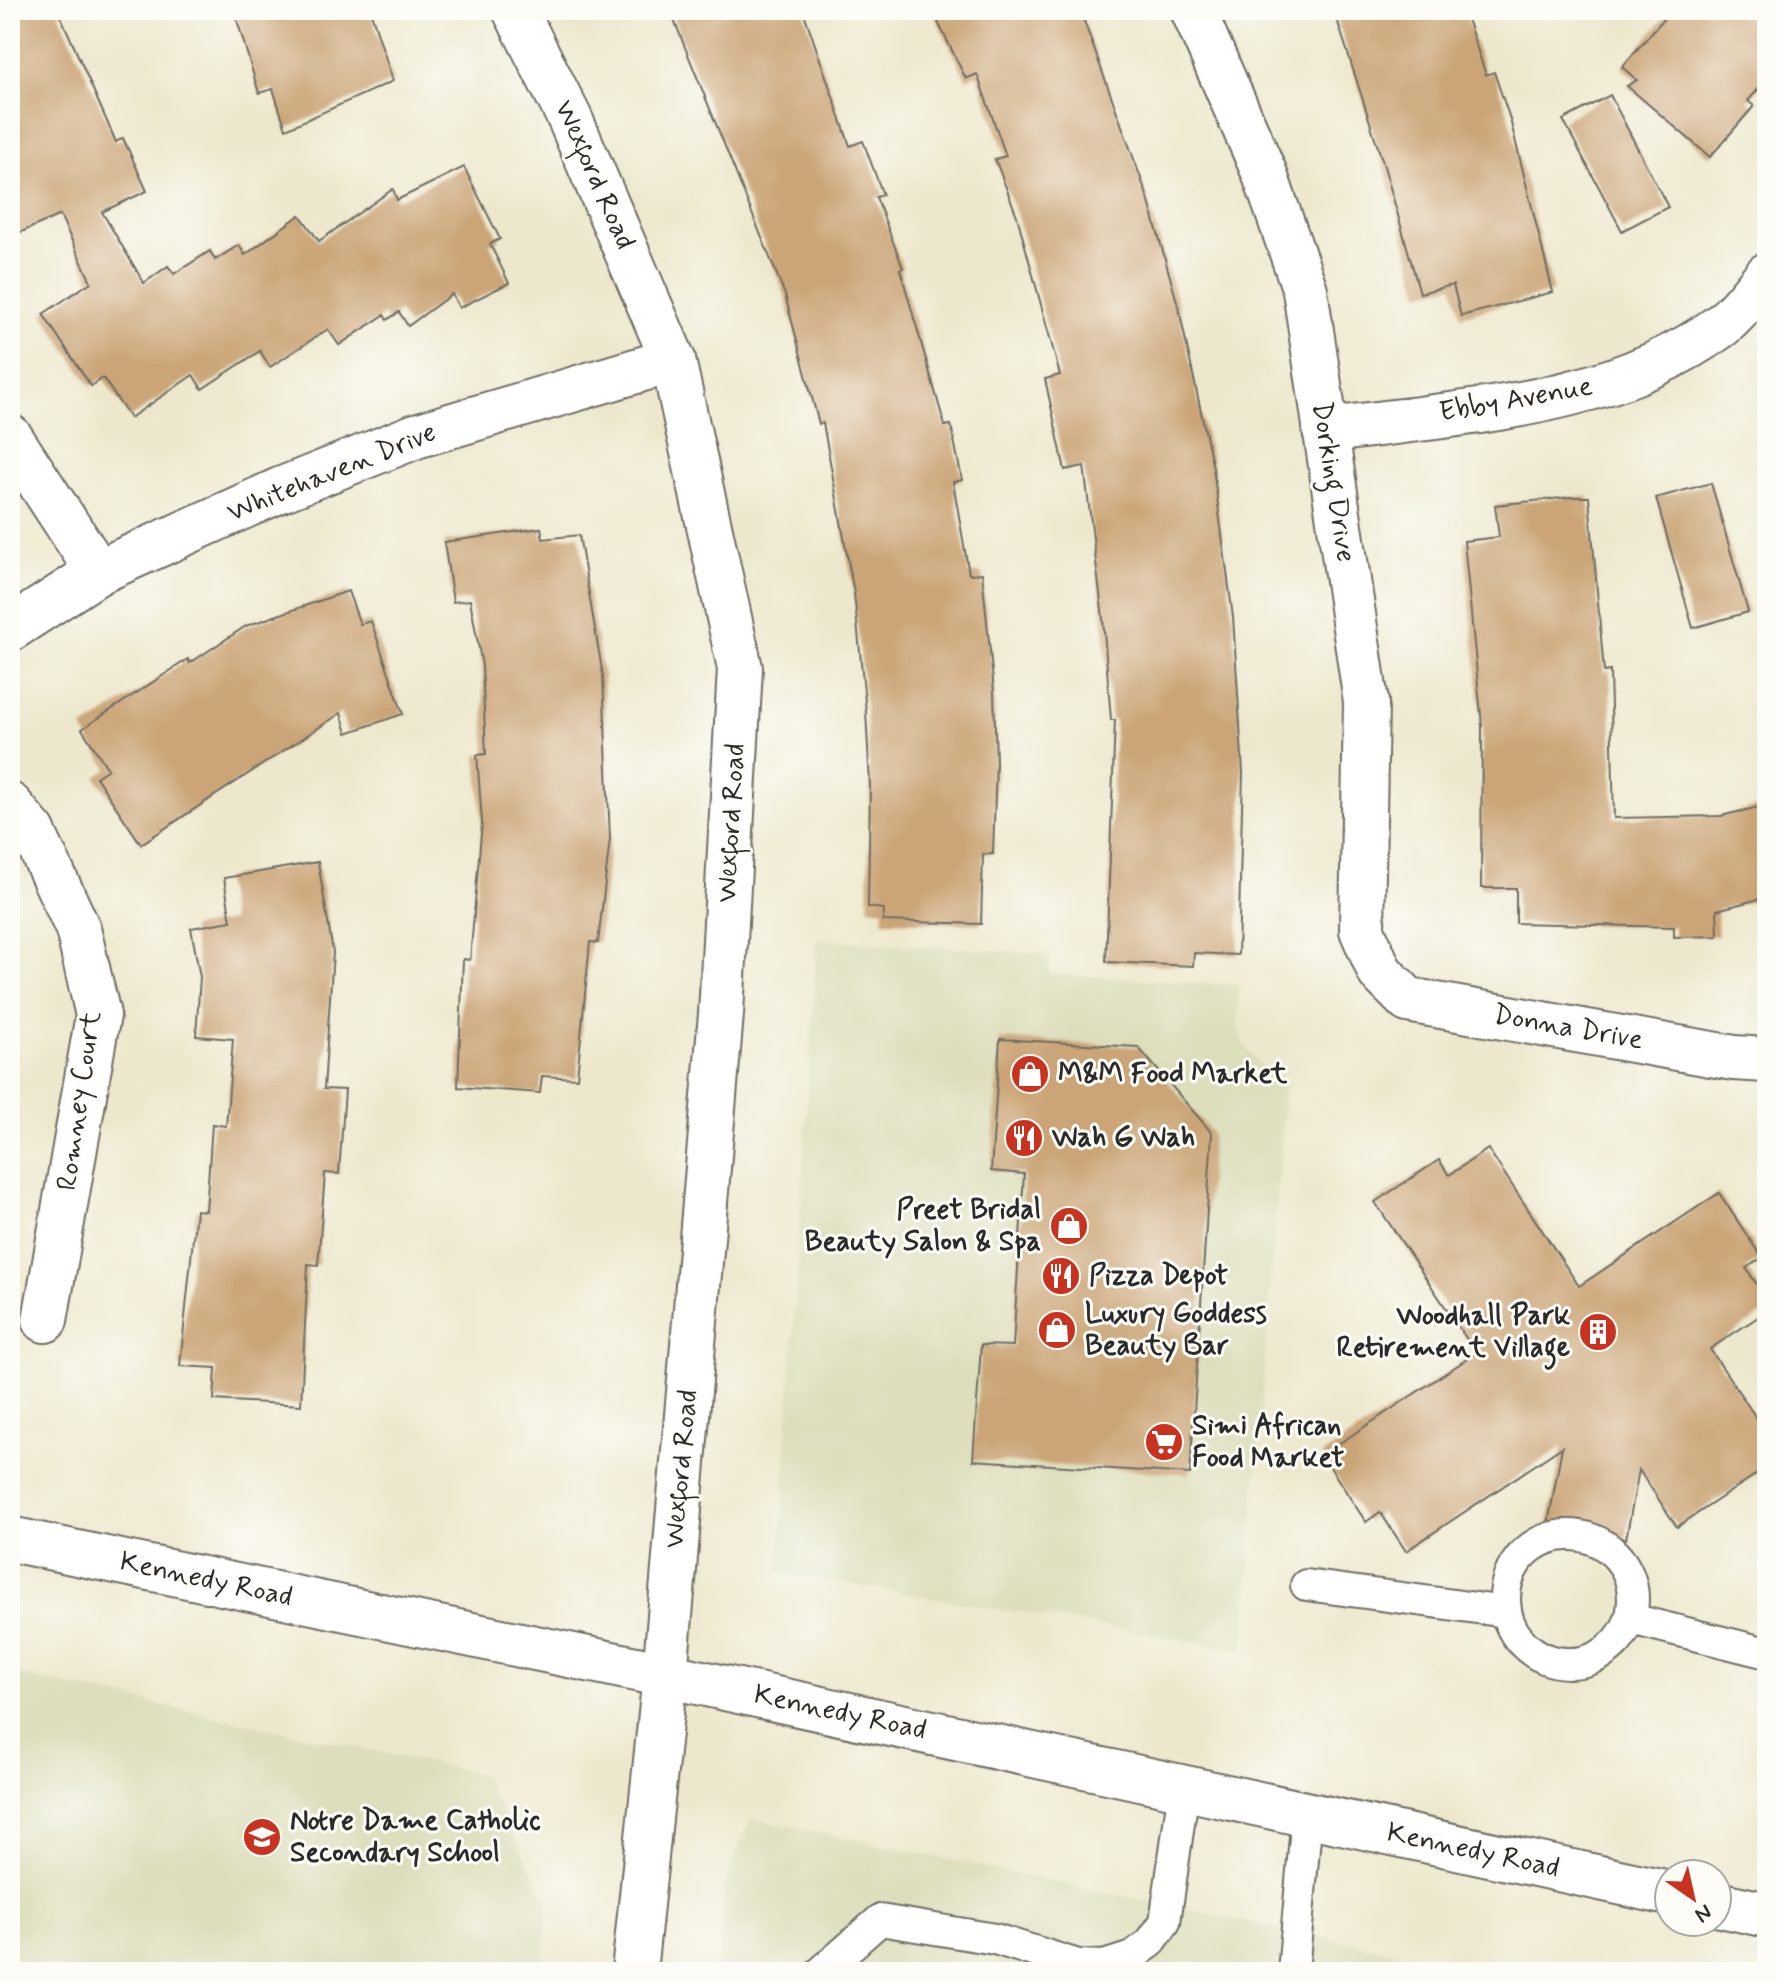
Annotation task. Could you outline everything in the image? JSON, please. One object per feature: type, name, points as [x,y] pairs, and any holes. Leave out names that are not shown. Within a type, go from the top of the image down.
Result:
[{"type":"street","name":"Wexford Road","points":[[515,10],[582,145],[673,360],[740,668],[721,1014],[665,1675],[634,1972]]},
{"type":"street","name":"Dorking Drive","points":[[1193,10],[1264,172],[1305,290],[1366,702],[1362,930],[1380,972]]},
{"type":"street","name":"Ebby Avenue","points":[[1325,431],[1573,395],[1667,360],[1725,323],[1767,275]]},
{"type":"street","name":"Whitehaven Drive","points":[[10,629],[98,572],[280,490],[416,436],[673,360]]},
{"type":"street","points":[[10,437],[98,572]]},
{"type":"street","name":"Romney Court","points":[[10,805],[33,832],[78,929],[98,1015],[45,1320]]},
{"type":"street","name":"Donna Drive","points":[[1380,972],[1408,1000],[1734,1058],[1767,1060]]},
{"type":"street","name":"Kennedy Road","points":[[10,1539],[665,1675],[1653,1890]]},
{"type":"street","points":[[1733,1908],[1767,1915]]},
{"type":"lane","points":[[1584,1536],[1605,1544],[1626,1569],[1634,1599],[1631,1619],[1620,1640],[1604,1653],[1585,1662],[1563,1664],[1542,1658],[1525,1647],[1513,1631],[1506,1612],[1505,1592],[1511,1572],[1523,1554],[1551,1538],[1584,1536]]},
{"type":"lane","points":[[1306,1585],[1506,1612]]},
{"type":"lane","points":[[1631,1619],[1767,1653]]},
{"type":"lane","points":[[821,1972],[880,1920],[995,1939],[1078,1965],[1104,1966],[1129,1958],[1150,1943],[1165,1922],[1184,1788]]},
{"type":"lane","points":[[1293,1972],[1307,1814]]},
{"type":"shaded area","points":[[817,940],[1051,954],[1049,974],[1239,985],[1238,1026],[1243,1044],[1268,1073],[1286,1080],[1243,1650],[779,1572]]},
{"type":"shaded area","name":"Notre Dame Catholic Secondary School","points":[[10,1673],[482,1774],[547,1900],[543,1972],[10,1972]]},
{"type":"shaded area","points":[[751,1818],[1495,1972],[717,1972],[726,1880]]},
{"type":"building","points":[[10,10],[58,10],[116,142],[123,138],[147,191],[102,212],[144,283],[168,266],[174,274],[210,251],[215,260],[239,245],[245,255],[300,215],[319,241],[393,189],[397,200],[464,167],[500,239],[490,244],[509,283],[459,308],[452,294],[408,326],[399,312],[387,320],[384,315],[339,345],[328,329],[270,367],[260,351],[202,389],[193,375],[130,418],[103,378],[91,386],[43,314],[91,282],[60,215],[10,237]]},
{"type":"building","points":[[234,10],[370,10],[393,81],[286,129],[273,89],[259,93]]},
{"type":"building","points":[[670,10],[803,10],[850,146],[863,141],[883,195],[876,197],[903,268],[900,269],[945,426],[951,425],[962,480],[953,482],[969,574],[982,573],[994,691],[996,763],[993,854],[983,854],[981,924],[883,921],[884,909],[868,907],[870,785],[866,711],[854,593],[823,423],[819,424],[785,295]]},
{"type":"building","points":[[932,10],[1080,10],[1148,198],[1179,309],[1213,468],[1233,617],[1243,773],[1238,955],[1194,953],[1193,966],[1106,962],[1115,720],[1111,720],[1103,618],[1084,466],[1065,470],[1045,379],[1060,375],[1017,216],[995,159],[1006,156],[977,74],[966,79]]},
{"type":"building","points":[[1334,10],[1464,10],[1486,75],[1494,72],[1510,119],[1553,292],[1461,316],[1453,285],[1420,293],[1384,166]]},
{"type":"building","points":[[1671,10],[1754,10],[1767,21],[1767,79],[1748,101],[1754,106],[1710,157],[1627,86],[1637,80],[1622,67]]},
{"type":"building","points":[[1610,95],[1668,207],[1622,231],[1563,120]]},
{"type":"building","points":[[1711,483],[1748,612],[1693,628],[1656,498]]},
{"type":"building","points":[[1589,497],[1604,672],[1610,671],[1614,818],[1721,816],[1767,805],[1767,897],[1717,910],[1718,936],[1674,937],[1674,927],[1516,923],[1516,888],[1481,888],[1482,726],[1464,541],[1499,537],[1495,505]]},
{"type":"building","points":[[541,528],[543,539],[579,535],[603,676],[610,839],[598,943],[590,942],[577,1078],[542,1076],[540,1093],[458,1087],[463,959],[470,960],[482,822],[477,755],[486,754],[482,665],[470,600],[453,602],[444,542]]},
{"type":"building","points":[[348,591],[360,624],[371,621],[403,714],[347,733],[341,713],[141,844],[96,777],[108,769],[82,729],[188,659],[190,663],[246,626]]},
{"type":"building","points":[[318,862],[333,952],[324,1089],[345,1090],[339,1174],[325,1173],[318,1265],[308,1264],[301,1405],[214,1400],[216,1368],[180,1366],[196,1210],[206,1211],[212,1124],[226,1126],[233,1039],[196,1036],[200,977],[191,928],[231,921],[224,878]]},
{"type":"building","points":[[1000,1039],[1138,1047],[1212,1133],[1190,1474],[973,1460],[981,1345],[1013,1346],[1024,1174],[991,1171]]},
{"type":"building","name":"Woodhall Park Retirement Village","points":[[1488,1149],[1579,1286],[1719,1193],[1762,1258],[1746,1268],[1767,1300],[1767,1311],[1710,1349],[1767,1434],[1767,1467],[1677,1527],[1639,1470],[1626,1539],[1548,1524],[1562,1447],[1406,1551],[1380,1512],[1366,1522],[1322,1455],[1476,1353],[1375,1202],[1439,1160],[1449,1175]]},
{"type":"place","name":"M&M Food Market","points":[[1030,1074]]},
{"type":"place","name":"Wah G Wah","points":[[1024,1138]]},
{"type":"place","name":"Preet Bridal Beauty Salon & Spa","points":[[1069,1226]]},
{"type":"place","name":"Pizza Depot","points":[[1061,1276]]},
{"type":"place","name":"Luxury Goddess Beauty Bar","points":[[1057,1330]]},
{"type":"place","name":"Woodhall Park Retirement Village","points":[[1598,1332]]},
{"type":"place","name":"Simi African Food Market","points":[[1164,1442]]},
{"type":"place","name":"Notre Dame Catholic Secondary School","points":[[262,1837]]}]
